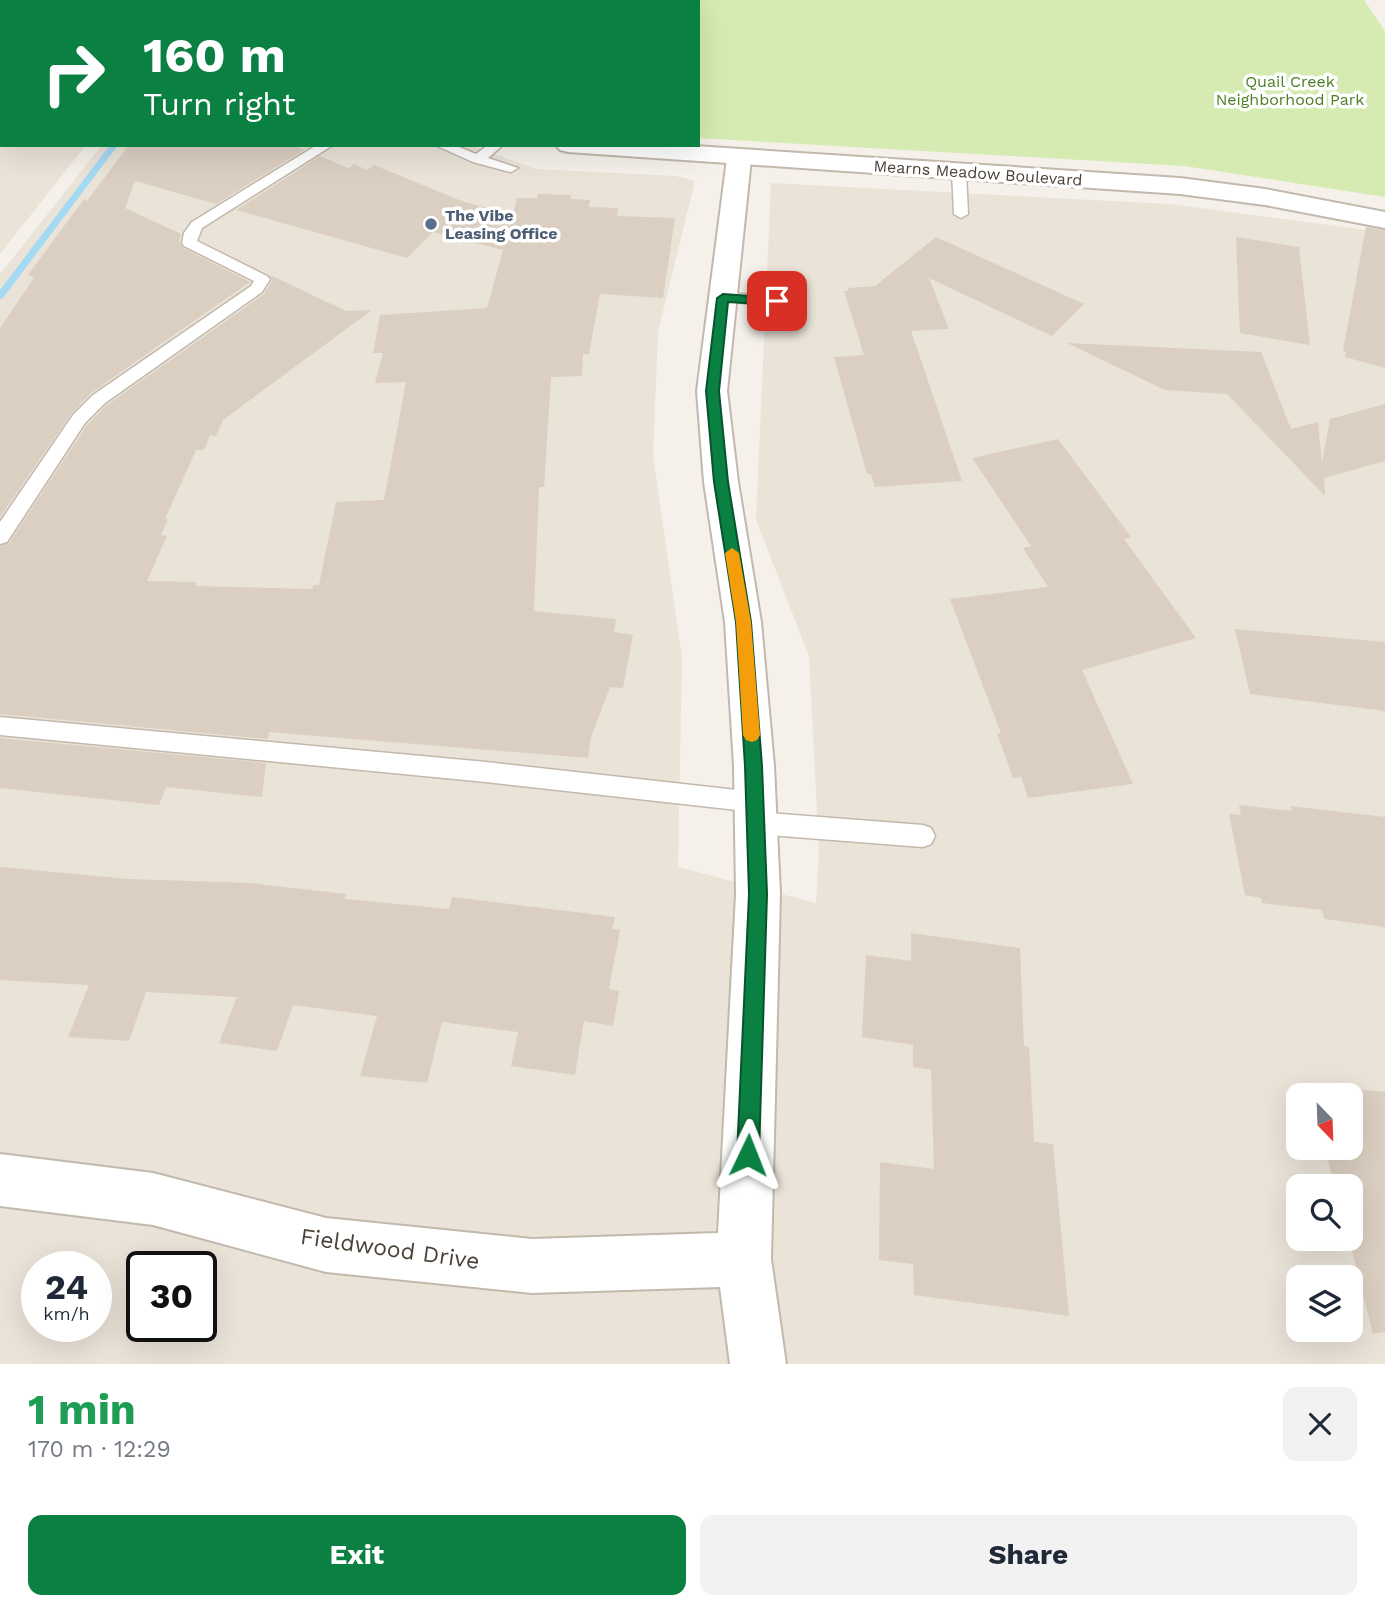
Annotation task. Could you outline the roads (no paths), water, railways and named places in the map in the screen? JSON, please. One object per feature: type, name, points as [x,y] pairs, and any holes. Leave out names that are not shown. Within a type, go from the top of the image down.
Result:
[{"type":"street","name":"Mearns Meadow Boulevard","points":[[592,147],[739,159],[1180,186],[1265,197],[1385,220]]},
{"type":"street","points":[[739,159],[712,391],[721,482],[743,622],[756,813],[758,894],[744,1259],[758,1364]]},
{"type":"street","name":"Fieldwood Drive","points":[[0,1180],[153,1199],[326,1245],[532,1266],[744,1259]]},
{"type":"lane","points":[[0,537],[79,419],[99,399],[257,289],[262,279],[189,243],[191,233],[197,225],[324,147]]},
{"type":"lane","points":[[446,147],[511,168]]},
{"type":"lane","points":[[478,159],[494,147]]},
{"type":"lane","points":[[959,172],[961,214]]},
{"type":"lane","points":[[723,298],[796,302]]},
{"type":"lane","points":[[0,726],[472,771],[923,836]]},
{"type":"waterway","points":[[0,296],[112,147]]},
{"type":"place","name":"The Vibe Leasing Office","points":[[431,224]]},
{"type":"park label","name":"Quail Creek Neighborhood Park","points":[[1290,90]]}]
